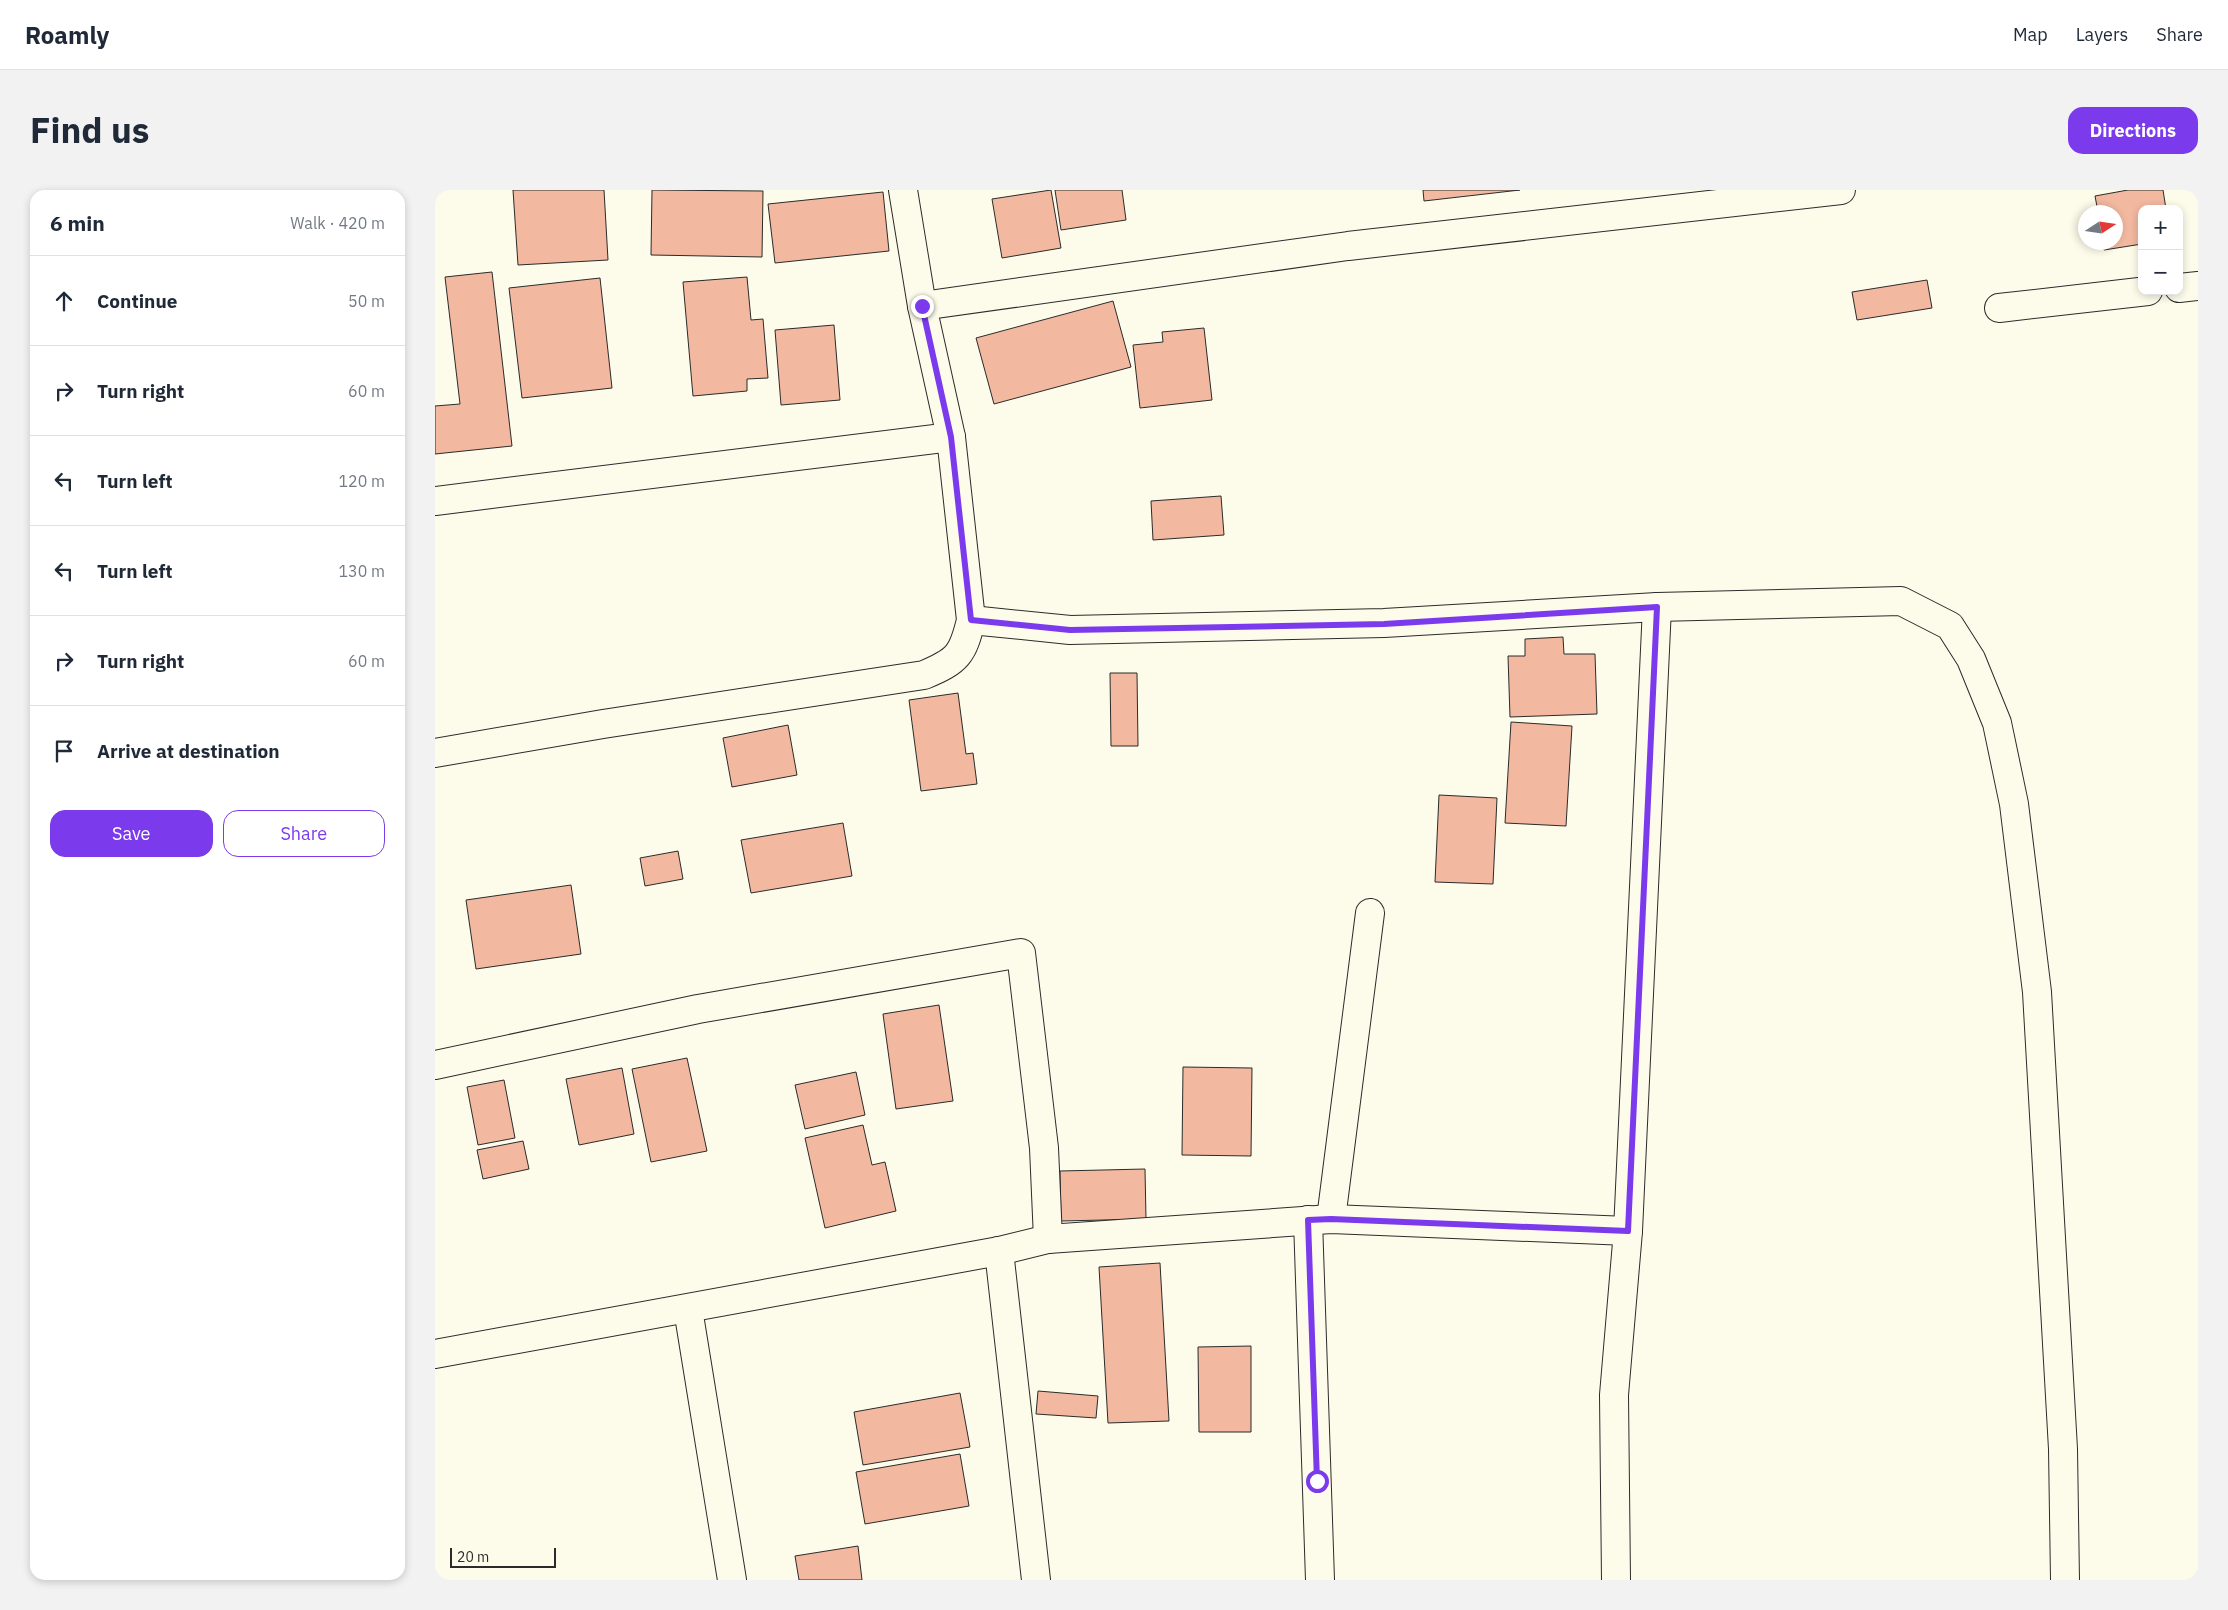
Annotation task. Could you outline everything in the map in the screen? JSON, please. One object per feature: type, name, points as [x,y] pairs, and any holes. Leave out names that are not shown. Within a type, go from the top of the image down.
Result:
[{"type":"street","points":[[435,754],[603,724],[925,675],[947,666],[964,647],[971,620],[951,437],[922,306],[903,190]]},
{"type":"street","points":[[922,306],[1348,246],[1841,190]]},
{"type":"street","points":[[2183,288],[2198,286]]},
{"type":"street","points":[[1999,308],[2138,292]]},
{"type":"street","points":[[435,501],[951,437]]},
{"type":"street","points":[[971,620],[1070,630],[1384,624],[1657,607],[1901,601],[1950,626],[1971,659],[1997,723],[2014,804],[2037,992],[2063,1448],[2065,1580]]},
{"type":"street","points":[[1616,1580],[1614,1395],[1628,1231],[1657,607]]},
{"type":"street","points":[[1320,1580],[1320,1220],[1370,913]]},
{"type":"street","points":[[435,1065],[698,1009],[1021,953],[1044,1148],[1048,1239]]},
{"type":"street","points":[[435,1354],[999,1251],[1048,1239],[1320,1220],[1628,1231]]},
{"type":"street","points":[[999,1251],[1036,1580]]},
{"type":"street","points":[[688,1309],[732,1580]]},
{"type":"building","points":[[513,190],[604,190],[608,260],[518,265]]},
{"type":"building","points":[[652,190],[763,191],[762,257],[651,255]]},
{"type":"building","points":[[1051,190],[1061,248],[1002,258],[992,199]]},
{"type":"building","points":[[1055,190],[1122,190],[1126,220],[1061,230]]},
{"type":"building","points":[[1423,190],[1520,190],[1424,201]]},
{"type":"building","points":[[2128,190],[2163,190],[2165,205],[2138,205],[2138,245],[2123,247],[2123,205],[2097,205],[2095,196]]},
{"type":"building","points":[[883,192],[889,251],[775,263],[768,204]]},
{"type":"building","points":[[492,272],[512,446],[435,454],[435,406],[460,404],[445,277]]},
{"type":"building","points":[[747,277],[751,320],[763,319],[768,378],[747,379],[747,391],[693,396],[683,282]]},
{"type":"building","points":[[600,278],[612,388],[522,398],[509,288]]},
{"type":"building","points":[[1927,280],[1932,308],[1857,320],[1852,292]]},
{"type":"building","points":[[1113,301],[1131,367],[994,404],[976,338]]},
{"type":"building","points":[[834,325],[840,400],[781,405],[775,330]]},
{"type":"building","points":[[1204,328],[1212,400],[1140,408],[1133,345],[1163,342],[1162,332]]},
{"type":"building","points":[[1221,496],[1224,535],[1153,540],[1151,501]]},
{"type":"building","points":[[1563,637],[1564,654],[1595,654],[1597,714],[1510,717],[1508,656],[1525,656],[1525,639]]},
{"type":"building","points":[[1110,673],[1137,673],[1138,746],[1111,746]]},
{"type":"building","points":[[958,693],[966,754],[973,753],[977,784],[921,791],[909,700]]},
{"type":"building","points":[[1511,722],[1572,726],[1566,826],[1505,823]]},
{"type":"building","points":[[788,725],[797,775],[732,787],[723,738]]},
{"type":"building","points":[[1439,795],[1497,798],[1493,884],[1435,882]]},
{"type":"building","points":[[843,823],[852,876],[751,893],[741,840]]},
{"type":"building","points":[[678,851],[683,879],[645,886],[640,858]]},
{"type":"building","points":[[571,885],[581,954],[476,969],[466,900]]},
{"type":"building","points":[[939,1005],[953,1101],[896,1109],[883,1014]]},
{"type":"building","points":[[687,1058],[707,1151],[651,1162],[632,1069]]},
{"type":"building","points":[[1183,1067],[1252,1068],[1251,1156],[1182,1155]]},
{"type":"building","points":[[622,1068],[634,1134],[579,1145],[566,1079]]},
{"type":"building","points":[[856,1072],[865,1115],[805,1129],[795,1085]]},
{"type":"building","points":[[504,1080],[515,1138],[478,1145],[467,1087]]},
{"type":"building","points":[[863,1125],[872,1165],[885,1162],[896,1211],[825,1228],[805,1138]]},
{"type":"building","points":[[523,1141],[529,1169],[483,1179],[477,1150]]},
{"type":"building","points":[[1145,1169],[1146,1219],[1061,1221],[1060,1171]]},
{"type":"building","points":[[1160,1263],[1169,1421],[1108,1423],[1099,1267]]},
{"type":"building","points":[[1251,1346],[1251,1432],[1199,1432],[1198,1347]]},
{"type":"building","points":[[1038,1391],[1098,1396],[1096,1418],[1036,1414]]},
{"type":"building","points":[[960,1393],[970,1447],[863,1465],[854,1412]]},
{"type":"building","points":[[960,1454],[969,1506],[865,1524],[856,1472]]},
{"type":"building","points":[[858,1546],[862,1580],[799,1580],[795,1556]]},
{"type":"route","points":[[922,306],[951,437],[971,620],[1070,630],[1384,624],[1657,607],[1628,1231],[1331,1219],[1308,1220],[1317,1481]]}]
